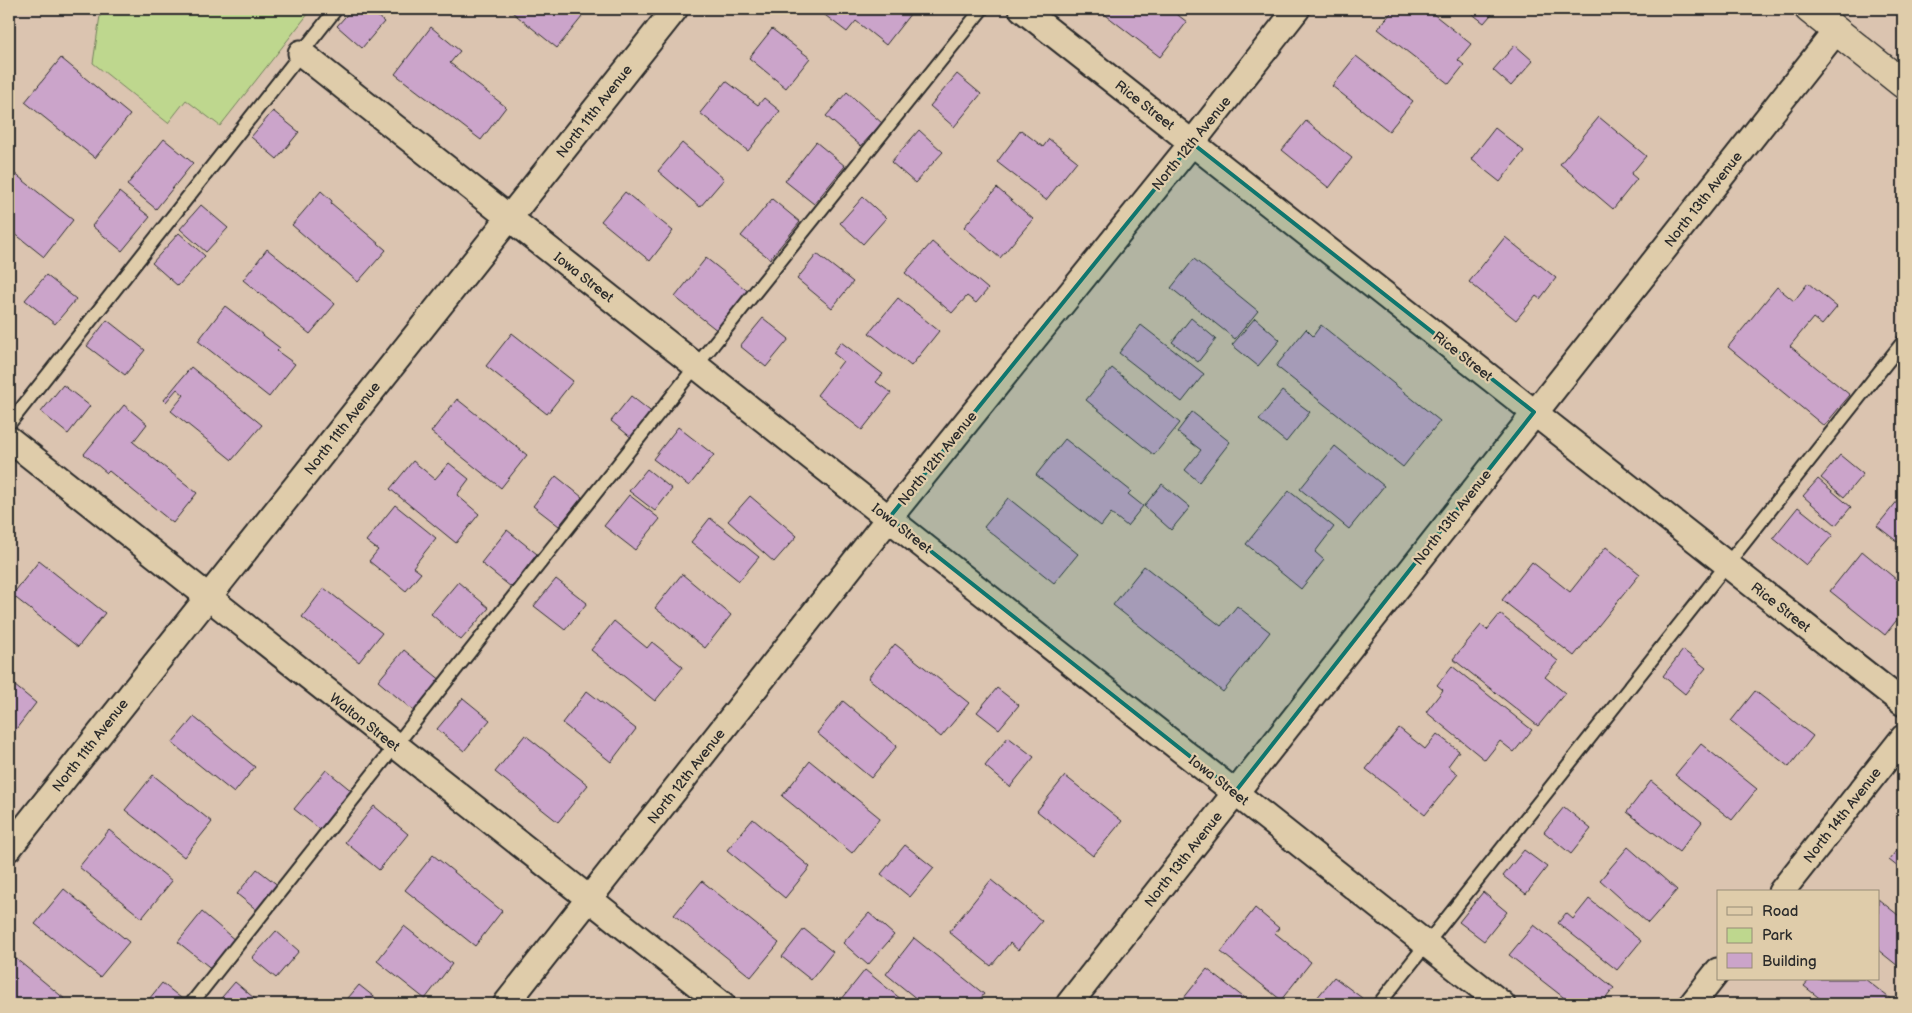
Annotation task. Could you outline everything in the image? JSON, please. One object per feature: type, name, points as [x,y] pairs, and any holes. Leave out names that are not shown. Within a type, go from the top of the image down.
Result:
[{"type":"main road","points":[[1809,9],[1903,84]]},
{"type":"street","name":"North 11th Avenue","points":[[9,848],[675,9]]},
{"type":"street","name":"Rice Street","points":[[1022,9],[1903,703]]},
{"type":"street","name":"North 12th Avenue","points":[[506,1004],[889,518],[1192,143],[1297,9]]},
{"type":"street","name":"North 13th Avenue","points":[[1069,1004],[1836,31]]},
{"type":"street","name":"Iowa Street","points":[[301,53],[1502,1004]]},
{"type":"street","name":"Walton Street","points":[[9,439],[722,1004]]},
{"type":"street","name":"North 14th Avenue","points":[[1783,890],[1903,738]]},
{"type":"street","points":[[1692,1004],[1717,972]]},
{"type":"lane","points":[[9,424],[336,9]]},
{"type":"lane","points":[[191,1004],[696,366],[982,9]]},
{"type":"lane","points":[[1379,1004],[1903,342]]},
{"type":"highlighted area","points":[[1192,143],[1534,412],[1235,792],[889,518]]},
{"type":"green space","points":[[101,9],[312,9],[220,126],[186,100],[168,123],[93,63]]},
{"type":"building","points":[[352,9],[369,9],[384,22],[362,48],[337,26]]},
{"type":"building","points":[[514,9],[573,9],[582,17],[557,48],[512,12]]},
{"type":"building","points":[[817,9],[906,9],[911,13],[886,45],[856,21],[847,32]]},
{"type":"building","points":[[1098,9],[1170,9],[1187,22],[1160,57]]},
{"type":"building","points":[[1394,9],[1427,9],[1471,44],[1458,60],[1464,65],[1449,84],[1378,29]]},
{"type":"building","points":[[1466,9],[1496,9],[1484,23]]},
{"type":"building","points":[[431,27],[460,51],[450,63],[506,107],[481,140],[395,74]]},
{"type":"building","points":[[772,29],[810,58],[786,88],[749,58]]},
{"type":"building","points":[[1515,45],[1533,61],[1511,86],[1493,70]]},
{"type":"building","points":[[1356,56],[1413,101],[1389,131],[1332,86]]},
{"type":"building","points":[[61,58],[130,115],[95,158],[25,102]]},
{"type":"building","points":[[957,74],[981,94],[954,127],[930,106]]},
{"type":"building","points":[[726,81],[758,105],[764,98],[780,111],[748,151],[700,113]]},
{"type":"building","points":[[847,92],[882,123],[861,146],[826,116]]},
{"type":"building","points":[[273,111],[299,132],[277,159],[251,137]]},
{"type":"building","points":[[1599,117],[1646,156],[1631,174],[1637,179],[1613,209],[1560,164]]},
{"type":"building","points":[[1306,121],[1352,158],[1329,188],[1282,150]]},
{"type":"building","points":[[1495,128],[1524,151],[1500,182],[1471,159]]},
{"type":"building","points":[[919,130],[943,152],[915,183],[891,162]]},
{"type":"building","points":[[1021,130],[1043,147],[1049,139],[1077,161],[1046,200],[997,162]]},
{"type":"building","points":[[164,139],[193,163],[156,209],[127,185]]},
{"type":"building","points":[[816,142],[845,166],[814,204],[785,181]]},
{"type":"building","points":[[682,143],[724,179],[700,207],[658,171]]},
{"type":"building","points":[[9,169],[73,220],[44,257],[9,229]]},
{"type":"building","points":[[997,188],[1033,219],[1000,258],[964,227]]},
{"type":"building","points":[[321,191],[332,201],[331,203],[386,250],[358,282],[292,225]]},
{"type":"building","points":[[119,192],[150,217],[122,251],[92,226]]},
{"type":"building","points":[[625,192],[673,231],[650,261],[601,221]]},
{"type":"building","points":[[863,197],[886,218],[863,244],[840,223]]},
{"type":"building","points":[[772,199],[800,222],[770,259],[741,236]]},
{"type":"building","points":[[201,205],[228,228],[206,252],[180,229]]},
{"type":"building","points":[[179,233],[205,256],[178,286],[152,263]]},
{"type":"building","points":[[1505,237],[1556,278],[1540,299],[1536,296],[1516,320],[1469,282]]},
{"type":"building","points":[[932,242],[988,289],[976,303],[967,296],[952,313],[905,273]]},
{"type":"building","points":[[267,249],[335,304],[310,334],[243,280]]},
{"type":"building","points":[[817,254],[853,282],[832,308],[797,279]]},
{"type":"building","points":[[706,258],[749,292],[718,331],[675,297]]},
{"type":"building","points":[[1194,259],[1258,311],[1235,339],[1171,288]]},
{"type":"building","points":[[46,275],[76,299],[55,324],[25,300]]},
{"type":"building","points":[[1808,283],[1837,307],[1822,325],[1813,318],[1790,346],[1850,395],[1824,426],[1728,347],[1777,287],[1794,301]]},
{"type":"building","points":[[898,298],[939,331],[911,366],[869,333]]},
{"type":"building","points":[[225,306],[280,348],[277,351],[295,364],[269,397],[198,341]]},
{"type":"building","points":[[763,318],[789,339],[766,367],[740,346]]},
{"type":"building","points":[[1191,318],[1216,339],[1198,362],[1172,342]]},
{"type":"building","points":[[1255,318],[1280,340],[1258,366],[1232,345]]},
{"type":"building","points":[[107,320],[145,350],[125,375],[87,346]]},
{"type":"building","points":[[1141,325],[1204,374],[1182,402],[1119,353]]},
{"type":"building","points":[[1321,325],[1440,421],[1403,467],[1276,366],[1306,329],[1313,336]]},
{"type":"building","points":[[512,333],[573,381],[547,414],[486,366]]},
{"type":"building","points":[[841,342],[883,374],[876,382],[891,393],[862,430],[817,395],[843,361],[833,353]]},
{"type":"building","points":[[191,367],[262,425],[232,460],[171,411],[184,395],[177,389],[166,402],[164,400]]},
{"type":"building","points":[[1112,368],[1180,423],[1154,455],[1086,400]]},
{"type":"building","points":[[63,385],[90,406],[68,434],[41,412]]},
{"type":"building","points":[[1282,391],[1310,412],[1286,442],[1259,420]]},
{"type":"building","points":[[631,396],[654,414],[633,439],[611,421]]},
{"type":"building","points":[[457,399],[527,455],[501,488],[431,432]]},
{"type":"building","points":[[124,405],[147,424],[133,442],[197,493],[173,523],[109,471],[107,473],[84,454]]},
{"type":"building","points":[[1192,412],[1230,442],[1199,482],[1185,470],[1201,450],[1177,432]]},
{"type":"building","points":[[678,427],[714,455],[689,486],[653,459]]},
{"type":"building","points":[[1065,439],[1131,491],[1128,494],[1143,506],[1127,526],[1111,513],[1101,526],[1036,475]]},
{"type":"building","points":[[1335,446],[1384,486],[1349,529],[1300,489]]},
{"type":"building","points":[[1840,455],[1863,474],[1844,497],[1821,478]]},
{"type":"building","points":[[413,461],[435,479],[449,463],[469,479],[457,495],[479,514],[456,543],[390,489]]},
{"type":"building","points":[[647,469],[672,489],[655,511],[629,491]]},
{"type":"building","points":[[556,476],[582,497],[559,526],[533,506]]},
{"type":"building","points":[[1818,479],[1851,507],[1836,525],[1803,496]]},
{"type":"building","points":[[1162,484],[1190,507],[1171,530],[1144,506]]},
{"type":"building","points":[[1289,491],[1334,527],[1315,552],[1324,560],[1301,589],[1246,544]]},
{"type":"building","points":[[1903,494],[1903,546],[1877,526]]},
{"type":"building","points":[[629,495],[660,519],[635,550],[604,526]]},
{"type":"building","points":[[750,496],[797,536],[774,562],[728,521]]},
{"type":"building","points":[[1008,498],[1078,554],[1054,583],[984,527]]},
{"type":"building","points":[[395,505],[436,538],[413,567],[421,573],[406,591],[369,561],[378,550],[366,541]]},
{"type":"building","points":[[1798,507],[1833,535],[1806,565],[1773,538]]},
{"type":"building","points":[[710,518],[759,557],[739,581],[691,542]]},
{"type":"building","points":[[507,530],[537,554],[511,587],[481,563]]},
{"type":"building","points":[[1606,547],[1640,574],[1574,656],[1502,600],[1532,562],[1570,592]]},
{"type":"building","points":[[1862,551],[1903,585],[1903,612],[1885,635],[1830,591]]},
{"type":"building","points":[[39,561],[105,613],[78,647],[12,595]]},
{"type":"building","points":[[1144,566],[1221,626],[1237,606],[1270,632],[1223,692],[1113,605]]},
{"type":"building","points":[[682,574],[731,615],[705,648],[655,608]]},
{"type":"building","points":[[556,579],[587,603],[565,630],[534,606]]},
{"type":"building","points":[[458,582],[489,608],[461,640],[431,614]]},
{"type":"building","points":[[324,588],[382,633],[359,662],[302,617]]},
{"type":"building","points":[[1500,614],[1558,661],[1545,677],[1565,693],[1538,726],[1453,659],[1481,625],[1487,630]]},
{"type":"building","points":[[614,621],[647,648],[652,642],[683,667],[655,701],[591,650]]},
{"type":"building","points":[[895,644],[969,703],[941,737],[868,678]]},
{"type":"building","points":[[404,650],[442,681],[416,713],[378,681]]},
{"type":"building","points":[[1683,650],[1706,668],[1685,694],[1663,676]]},
{"type":"building","points":[[1452,666],[1532,730],[1514,752],[1500,741],[1485,760],[1426,712],[1443,690],[1437,685]]},
{"type":"building","points":[[9,681],[36,703],[13,733],[9,730]]},
{"type":"building","points":[[997,688],[1019,705],[999,729],[977,712]]},
{"type":"building","points":[[587,691],[636,729],[611,762],[562,723]]},
{"type":"building","points":[[1755,691],[1813,736],[1789,767],[1731,721]]},
{"type":"building","points":[[463,698],[490,720],[464,751],[437,729]]},
{"type":"building","points":[[843,701],[897,746],[871,778],[817,733]]},
{"type":"building","points":[[194,717],[255,767],[234,793],[172,743]]},
{"type":"building","points":[[1399,728],[1425,749],[1437,734],[1459,751],[1448,766],[1458,774],[1425,815],[1366,769]]},
{"type":"building","points":[[525,735],[588,785],[558,822],[495,772]]},
{"type":"building","points":[[1008,737],[1034,757],[1010,787],[985,766]]},
{"type":"building","points":[[1701,744],[1757,789],[1732,820],[1675,775]]},
{"type":"building","points":[[810,761],[880,818],[852,853],[782,796]]},
{"type":"building","points":[[326,770],[353,792],[322,831],[294,809]]},
{"type":"building","points":[[153,775],[212,822],[184,857],[125,810]]},
{"type":"building","points":[[1065,776],[1122,821],[1093,856],[1037,811]]},
{"type":"building","points":[[1651,781],[1702,822],[1679,852],[1627,812]]},
{"type":"building","points":[[374,806],[408,834],[379,870],[345,842]]},
{"type":"building","points":[[1564,807],[1591,829],[1571,854],[1544,832]]},
{"type":"building","points":[[753,819],[810,867],[785,898],[727,850]]},
{"type":"building","points":[[109,830],[172,881],[142,918],[79,867]]},
{"type":"building","points":[[1903,842],[1903,871],[1889,860]]},
{"type":"building","points":[[905,845],[934,868],[910,897],[881,874]]},
{"type":"building","points":[[1628,847],[1677,890],[1648,923],[1600,880]]},
{"type":"building","points":[[1524,850],[1547,867],[1526,894],[1503,876]]},
{"type":"building","points":[[433,855],[502,911],[475,946],[405,890]]},
{"type":"building","points":[[257,869],[279,886],[258,911],[237,894]]},
{"type":"building","points":[[991,880],[1042,921],[1018,950],[1010,943],[991,966],[949,932]]},
{"type":"building","points":[[702,881],[779,943],[751,977],[674,915]]},
{"type":"building","points":[[64,889],[129,942],[100,977],[35,924]]},
{"type":"building","points":[[1483,892],[1507,912],[1484,941],[1459,922]]},
{"type":"building","points":[[1589,899],[1641,941],[1617,970],[1558,923],[1566,913],[1573,919]]},
{"type":"building","points":[[1880,901],[1903,919],[1903,970],[1880,952]]},
{"type":"building","points":[[1255,908],[1279,928],[1275,933],[1311,962],[1281,1000],[1221,952]]},
{"type":"building","points":[[202,912],[236,941],[213,970],[178,942]]},
{"type":"building","points":[[869,913],[894,935],[868,965],[843,943]]},
{"type":"building","points":[[1534,925],[1614,988],[1601,1004],[1572,1004],[1509,955]]},
{"type":"building","points":[[404,926],[452,964],[425,999],[377,961]]},
{"type":"building","points":[[804,929],[833,952],[811,980],[782,957]]},
{"type":"building","points":[[276,931],[299,951],[276,978],[252,958]]},
{"type":"building","points":[[914,938],[984,994],[976,1004],[923,1004],[886,974]]},
{"type":"building","points":[[15,958],[71,1004],[9,1004],[9,967]]},
{"type":"building","points":[[1207,969],[1252,1004],[1179,1004]]},
{"type":"building","points":[[865,970],[907,1004],[838,1004]]},
{"type":"building","points":[[1334,977],[1362,998],[1357,1004],[1312,1004]]},
{"type":"building","points":[[1809,980],[1866,980],[1897,1004],[1827,1004],[1804,986]]},
{"type":"building","points":[[235,982],[261,1004],[216,1004]]},
{"type":"building","points":[[162,983],[186,1002],[184,1004],[145,1004]]},
{"type":"building","points":[[359,985],[383,1004],[343,1004]]}]
